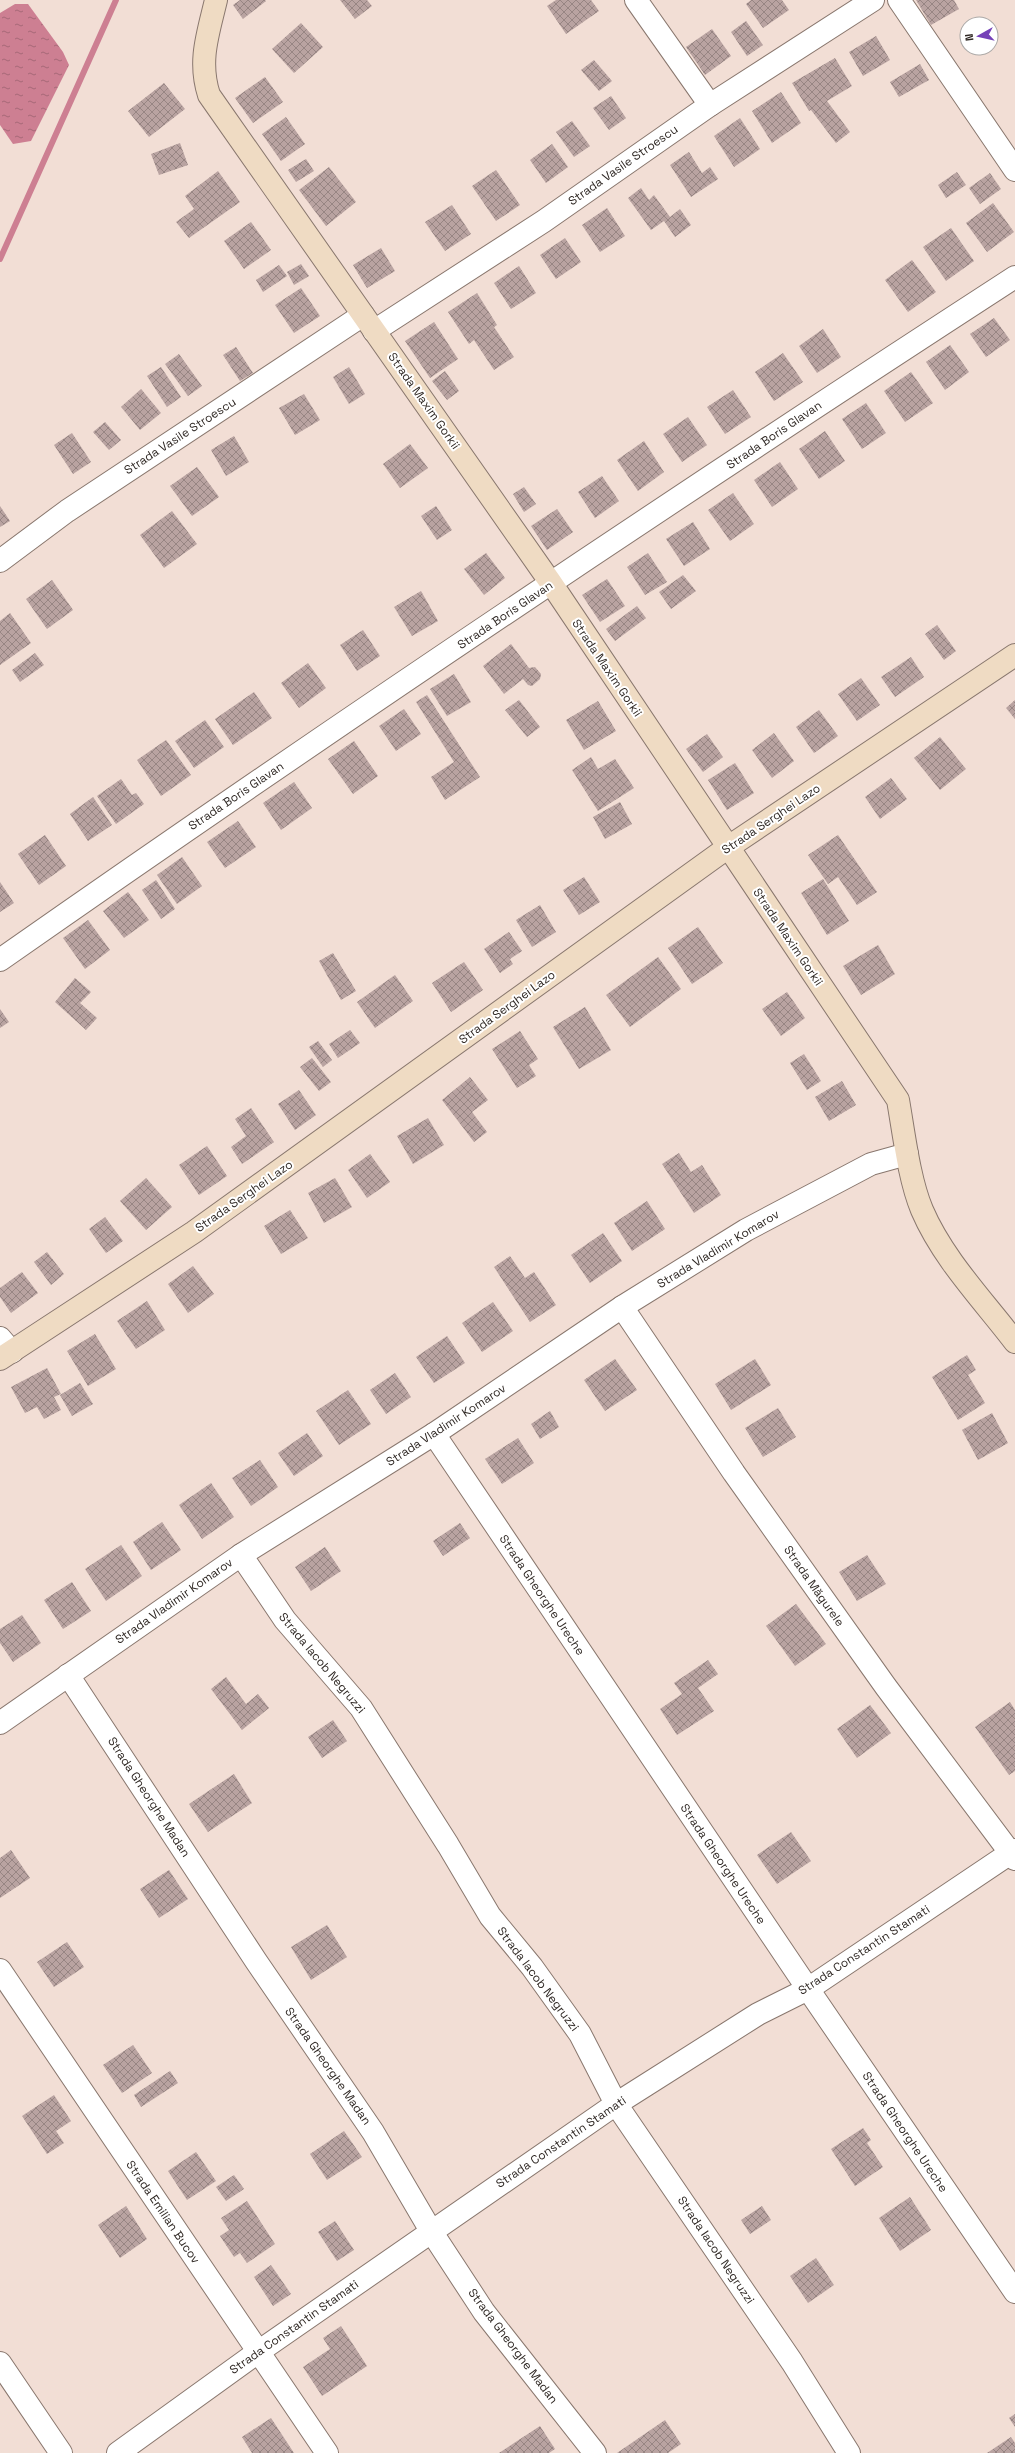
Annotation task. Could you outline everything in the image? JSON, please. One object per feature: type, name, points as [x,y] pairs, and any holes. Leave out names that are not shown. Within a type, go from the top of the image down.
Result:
[{"type":"street","name":"Strada Maxim Gorkii","points":[[216,0],[203,58],[204,78],[209,95],[551,583],[727,848],[898,1100],[907,1154],[922,1210],[944,1249],[1015,1342]]},
{"type":"street","points":[[636,0],[710,105]]},
{"type":"street","name":"Strada Vasile Stroescu","points":[[0,561],[67,511],[369,323],[544,221],[710,105],[873,0]]},
{"type":"street","points":[[899,0],[1015,170]]},
{"type":"street","name":"Strada Boris Glavan","points":[[0,960],[204,817],[551,583],[1015,277]]},
{"type":"street","name":"Strada Serghei Lazo","points":[[4,1350],[194,1232],[727,848],[1015,655]]},
{"type":"street","name":"Strada Vladimir Komarov","points":[[0,1723],[241,1555],[434,1434],[622,1307],[746,1230],[871,1164],[907,1154]]},
{"type":"street","name":"Strada Măgurele","points":[[622,1307],[734,1474],[886,1687],[1014,1854]]},
{"type":"street","name":"Strada Gheorghe Ureche","points":[[434,1434],[808,1989],[1015,2292]]},
{"type":"street","name":"Strada Iacob Negruzzi","points":[[241,1555],[284,1620],[362,1708],[490,1916],[532,1967],[580,2034],[616,2104],[792,2362],[849,2453]]},
{"type":"street","name":"Strada Gheorghe Madan","points":[[68,1675],[256,1961],[373,2132],[432,2231],[484,2312],[595,2453]]},
{"type":"street","name":"Strada Constantin Stamati","points":[[118,2453],[258,2352],[616,2104],[758,2014],[808,1989],[1014,1854]]},
{"type":"street","name":"Strada Emilian Bucov","points":[[0,1970],[327,2453]]},
{"type":"street","points":[[0,2362],[61,2453]]},
{"type":"water","points":[[15,4],[28,4],[63,52],[69,65],[31,141],[13,144],[0,125],[0,13]]},
{"type":"building","points":[[240,0],[266,1],[243,19],[233,5]]},
{"type":"building","points":[[340,0],[367,0],[372,6],[355,19]]},
{"type":"building","points":[[556,0],[591,0],[599,11],[566,34],[547,6]]},
{"type":"building","points":[[751,0],[782,0],[789,10],[763,28],[746,4]]},
{"type":"building","points":[[916,0],[954,0],[959,9],[931,25]]},
{"type":"building","points":[[746,21],[763,45],[747,56],[731,32]]},
{"type":"building","points":[[301,23],[323,47],[294,73],[272,49]]},
{"type":"building","points":[[712,29],[731,56],[705,75],[686,47]]},
{"type":"building","points":[[876,36],[890,60],[863,76],[849,52]]},
{"type":"building","points":[[835,58],[852,86],[827,101],[850,132],[836,143],[811,110],[809,111],[792,83]]},
{"type":"building","points":[[594,60],[612,81],[599,91],[581,70]]},
{"type":"building","points":[[920,64],[929,80],[899,97],[890,82]]},
{"type":"building","points":[[265,77],[283,102],[253,123],[235,98]]},
{"type":"building","points":[[164,83],[185,109],[149,137],[128,111]]},
{"type":"building","points":[[781,92],[801,123],[772,143],[752,111]]},
{"type":"building","points":[[611,96],[626,118],[609,130],[593,108]]},
{"type":"building","points":[[286,117],[305,144],[281,161],[262,134]]},
{"type":"building","points":[[740,118],[760,149],[734,167],[714,136]]},
{"type":"building","points":[[572,121],[590,146],[574,157],[556,132]]},
{"type":"building","points":[[180,143],[188,165],[159,175],[151,154]]},
{"type":"building","points":[[552,144],[568,167],[546,183],[530,160]]},
{"type":"building","points":[[689,152],[702,173],[710,167],[718,179],[691,197],[670,165]]},
{"type":"building","points":[[306,159],[314,171],[296,182],[288,170]]},
{"type":"building","points":[[329,167],[356,202],[326,226],[299,190]]},
{"type":"building","points":[[496,170],[520,205],[496,221],[472,186]]},
{"type":"building","points":[[218,171],[240,202],[189,238],[176,222],[194,209],[185,196]]},
{"type":"building","points":[[957,172],[966,185],[946,198],[938,185]]},
{"type":"building","points":[[990,173],[1001,189],[980,204],[969,188]]},
{"type":"building","points":[[641,188],[649,200],[654,195],[670,217],[680,209],[691,225],[675,237],[664,221],[651,230],[628,198]]},
{"type":"building","points":[[993,203],[1014,232],[987,252],[966,223]]},
{"type":"building","points":[[452,205],[471,234],[445,251],[425,222]]},
{"type":"building","points":[[607,208],[625,236],[600,252],[582,225]]},
{"type":"building","points":[[251,222],[271,250],[244,269],[224,241]]},
{"type":"building","points":[[951,228],[974,261],[946,281],[923,247]]},
{"type":"building","points":[[565,238],[581,262],[556,279],[540,255]]},
{"type":"building","points":[[381,248],[395,271],[367,288],[353,265]]},
{"type":"building","points":[[912,260],[936,292],[908,312],[885,280]]},
{"type":"building","points":[[301,264],[309,276],[294,285],[287,272]]},
{"type":"building","points":[[279,265],[287,276],[263,292],[256,280]]},
{"type":"building","points":[[519,266],[536,293],[511,309],[494,283]]},
{"type":"building","points":[[301,288],[320,316],[294,333],[275,305]]},
{"type":"building","points":[[477,293],[497,325],[494,327],[514,357],[494,370],[474,340],[469,344],[448,312]]},
{"type":"building","points":[[994,318],[1010,340],[986,357],[970,334]]},
{"type":"building","points":[[434,322],[458,359],[430,378],[405,341]]},
{"type":"building","points":[[823,329],[841,357],[817,373],[799,346]]},
{"type":"building","points":[[950,345],[969,372],[945,390],[926,362]]},
{"type":"building","points":[[236,347],[253,373],[240,381],[223,355]]},
{"type":"building","points":[[783,353],[803,382],[774,401],[755,372]]},
{"type":"building","points":[[179,354],[202,386],[188,396],[165,364]]},
{"type":"building","points":[[161,367],[181,397],[167,407],[147,376]]},
{"type":"building","points":[[349,367],[365,394],[349,404],[333,377]]},
{"type":"building","points":[[445,371],[459,391],[447,400],[432,381]]},
{"type":"building","points":[[911,372],[933,403],[905,422],[884,391]]},
{"type":"building","points":[[141,389],[161,413],[140,430],[121,407]]},
{"type":"building","points":[[733,390],[751,417],[725,434],[707,407]]},
{"type":"building","points":[[304,394],[320,420],[295,435],[279,408]]},
{"type":"building","points":[[866,403],[886,433],[862,449],[842,419]]},
{"type":"building","points":[[688,417],[707,445],[682,462],[663,434]]},
{"type":"building","points":[[105,422],[121,440],[109,450],[93,432]]},
{"type":"building","points":[[825,431],[845,461],[819,479],[799,449]]},
{"type":"building","points":[[72,433],[91,462],[73,474],[54,445]]},
{"type":"building","points":[[234,436],[249,462],[226,476],[211,450]]},
{"type":"building","points":[[644,441],[664,472],[638,491],[617,460]]},
{"type":"building","points":[[410,444],[428,468],[400,488],[383,464]]},
{"type":"building","points":[[780,462],[798,489],[772,507],[754,480]]},
{"type":"building","points":[[197,467],[219,497],[192,516],[170,486]]},
{"type":"building","points":[[602,476],[619,501],[595,518],[578,492]]},
{"type":"building","points":[[524,487],[536,504],[524,512],[513,494]]},
{"type":"building","points":[[733,493],[754,524],[730,541],[708,510]]},
{"type":"building","points":[[0,506],[10,521],[0,527]]},
{"type":"building","points":[[436,506],[452,530],[437,540],[421,516]]},
{"type":"building","points":[[557,509],[573,532],[547,550],[531,526]]},
{"type":"building","points":[[172,511],[197,544],[164,568],[140,535]]},
{"type":"building","points":[[693,522],[710,549],[684,566],[666,539]]},
{"type":"building","points":[[486,553],[505,578],[484,595],[464,569]]},
{"type":"building","points":[[648,553],[667,582],[645,595],[627,567]]},
{"type":"building","points":[[683,575],[696,591],[671,609],[659,592]]},
{"type":"building","points":[[607,579],[625,606],[600,622],[582,595]]},
{"type":"building","points":[[52,580],[73,610],[47,629],[26,599]]},
{"type":"building","points":[[421,591],[438,621],[412,636],[394,607]]},
{"type":"building","points":[[637,606],[646,618],[615,641],[606,629]]},
{"type":"building","points":[[10,613],[31,643],[0,665],[0,621]]},
{"type":"building","points":[[937,625],[956,651],[944,660],[925,634]]},
{"type":"building","points":[[363,630],[380,656],[357,671],[340,645]]},
{"type":"building","points":[[511,644],[529,668],[535,667],[541,674],[540,679],[532,686],[528,685],[523,679],[504,694],[483,666]]},
{"type":"building","points":[[35,653],[44,665],[20,682],[12,670]]},
{"type":"building","points":[[911,657],[924,677],[895,697],[881,677]]},
{"type":"building","points":[[308,663],[326,688],[299,708],[281,683]]},
{"type":"building","points":[[454,674],[471,702],[447,716],[430,689]]},
{"type":"building","points":[[861,678],[880,705],[857,721],[838,694]]},
{"type":"building","points":[[254,692],[272,718],[233,745],[215,719]]},
{"type":"building","points":[[427,695],[480,777],[445,800],[431,777],[454,762],[416,702]]},
{"type":"building","points":[[519,700],[540,727],[527,737],[505,710]]},
{"type":"building","points":[[1015,700],[1015,719],[1006,708]]},
{"type":"building","points":[[598,701],[616,731],[584,750],[566,720]]},
{"type":"building","points":[[404,709],[421,734],[396,751],[379,726]]},
{"type":"building","points":[[819,710],[838,736],[814,753],[796,727]]},
{"type":"building","points":[[205,720],[224,747],[194,768],[175,741]]},
{"type":"building","points":[[774,733],[794,761],[772,778],[752,750]]},
{"type":"building","points":[[707,734],[723,757],[703,772],[686,749]]},
{"type":"building","points":[[940,737],[966,769],[940,790],[914,758]]},
{"type":"building","points":[[166,740],[191,775],[161,796],[137,760]]},
{"type":"building","points":[[354,741],[378,776],[353,794],[328,759]]},
{"type":"building","points":[[591,757],[598,769],[615,759],[634,788],[598,811],[572,770]]},
{"type":"building","points":[[735,763],[754,793],[727,810],[708,780]]},
{"type":"building","points":[[891,778],[907,799],[880,819],[865,797]]},
{"type":"building","points":[[121,779],[132,795],[136,793],[144,804],[116,824],[97,796]]},
{"type":"building","points":[[294,782],[312,808],[281,830],[263,803]]},
{"type":"building","points":[[93,797],[112,825],[88,841],[70,814]]},
{"type":"building","points":[[620,802],[632,824],[605,839],[593,817]]},
{"type":"building","points":[[238,821],[256,847],[225,868],[207,842]]},
{"type":"building","points":[[45,835],[66,866],[39,885],[18,854]]},
{"type":"building","points":[[838,835],[877,892],[857,905],[838,877],[828,884],[808,855]]},
{"type":"building","points":[[182,857],[202,886],[177,904],[157,875]]},
{"type":"building","points":[[584,877],[600,902],[579,915],[563,890]]},
{"type":"building","points":[[823,879],[849,921],[827,935],[801,893]]},
{"type":"building","points":[[156,880],[175,909],[161,919],[142,890]]},
{"type":"building","points":[[0,882],[14,903],[0,912]]},
{"type":"building","points":[[128,892],[149,920],[124,938],[103,911]]},
{"type":"building","points":[[540,905],[556,932],[532,947],[516,920]]},
{"type":"building","points":[[88,920],[110,950],[85,969],[63,938]]},
{"type":"building","points":[[698,927],[723,963],[692,984],[668,948]]},
{"type":"building","points":[[509,932],[522,951],[510,959],[513,964],[500,973],[484,949]]},
{"type":"building","points":[[878,945],[895,974],[861,995],[843,966]]},
{"type":"building","points":[[333,953],[356,991],[341,1000],[319,961]]},
{"type":"building","points":[[658,957],[681,989],[630,1027],[606,995]]},
{"type":"building","points":[[464,962],[483,990],[451,1012],[432,983]]},
{"type":"building","points":[[395,975],[413,1001],[375,1028],[357,1002]]},
{"type":"building","points":[[75,978],[91,992],[80,1003],[97,1018],[86,1030],[55,1002]]},
{"type":"building","points":[[787,992],[805,1018],[781,1036],[762,1009]]},
{"type":"building","points":[[585,1007],[611,1050],[579,1069],[553,1027]]},
{"type":"building","points":[[0,1009],[9,1022],[0,1028]]},
{"type":"building","points":[[350,1030],[360,1043],[338,1058],[329,1044]]},
{"type":"building","points":[[520,1031],[538,1059],[529,1065],[536,1076],[517,1088],[492,1049]]},
{"type":"building","points":[[318,1041],[332,1060],[323,1067],[309,1047]]},
{"type":"building","points":[[804,1054],[821,1081],[807,1090],[790,1063]]},
{"type":"building","points":[[312,1058],[331,1082],[319,1091],[300,1067]]},
{"type":"building","points":[[470,1077],[488,1100],[472,1112],[487,1132],[474,1142],[442,1100]]},
{"type":"building","points":[[842,1081],[856,1105],[829,1121],[815,1097]]},
{"type":"building","points":[[299,1090],[316,1115],[295,1130],[278,1104]]},
{"type":"building","points":[[251,1108],[274,1142],[242,1164],[231,1147],[246,1136],[235,1119]]},
{"type":"building","points":[[428,1118],[444,1145],[413,1164],[397,1136]]},
{"type":"building","points":[[207,1146],[227,1176],[199,1195],[179,1165]]},
{"type":"building","points":[[679,1153],[691,1172],[702,1165],[721,1195],[694,1213],[662,1164]]},
{"type":"building","points":[[370,1154],[390,1182],[367,1198],[348,1170]]},
{"type":"building","points":[[146,1178],[172,1207],[146,1230],[120,1201]]},
{"type":"building","points":[[335,1178],[352,1207],[324,1223],[308,1193]]},
{"type":"building","points":[[647,1201],[665,1229],[632,1251],[614,1223]]},
{"type":"building","points":[[290,1210],[308,1238],[281,1254],[264,1226]]},
{"type":"building","points":[[105,1217],[123,1241],[106,1253],[89,1229]]},
{"type":"building","points":[[603,1233],[622,1261],[590,1283],[571,1255]]},
{"type":"building","points":[[47,1252],[64,1274],[51,1285],[34,1262]]},
{"type":"building","points":[[510,1256],[525,1278],[534,1272],[556,1305],[530,1322],[494,1267]]},
{"type":"building","points":[[193,1266],[214,1294],[188,1313],[168,1284]]},
{"type":"building","points":[[22,1272],[38,1293],[11,1313],[0,1297],[0,1288]]},
{"type":"building","points":[[147,1301],[165,1330],[136,1349],[117,1321]]},
{"type":"building","points":[[493,1302],[513,1331],[482,1352],[462,1323]]},
{"type":"building","points":[[95,1334],[116,1369],[88,1386],[67,1351]]},
{"type":"building","points":[[447,1336],[465,1363],[434,1383],[416,1357]]},
{"type":"building","points":[[967,1355],[976,1370],[968,1375],[985,1403],[958,1420],[932,1377]]},
{"type":"building","points":[[615,1359],[637,1390],[605,1411],[584,1380]]},
{"type":"building","points":[[755,1359],[771,1385],[731,1410],[715,1384]]},
{"type":"building","points":[[47,1368],[61,1394],[54,1397],[61,1410],[44,1419],[37,1407],[25,1413],[11,1387]]},
{"type":"building","points":[[395,1373],[411,1397],[386,1414],[370,1390]]},
{"type":"building","points":[[80,1383],[93,1404],[72,1416],[60,1395]]},
{"type":"building","points":[[348,1390],[371,1424],[339,1445],[316,1411]]},
{"type":"building","points":[[778,1408],[796,1437],[763,1457],[745,1428]]},
{"type":"building","points":[[550,1411],[559,1427],[540,1439],[531,1424]]},
{"type":"building","points":[[992,1413],[1008,1443],[978,1460],[962,1430]]},
{"type":"building","points":[[307,1433],[323,1456],[294,1476],[278,1453]]},
{"type":"building","points":[[518,1438],[534,1463],[502,1484],[485,1459]]},
{"type":"building","points":[[260,1460],[278,1487],[251,1506],[232,1478]]},
{"type":"building","points":[[211,1483],[234,1517],[202,1539],[179,1505]]},
{"type":"building","points":[[162,1522],[181,1550],[151,1570],[133,1542]]},
{"type":"building","points":[[460,1523],[470,1538],[443,1556],[433,1541]]},
{"type":"building","points":[[121,1545],[142,1576],[106,1601],[85,1569]]},
{"type":"building","points":[[325,1547],[341,1571],[311,1591],[295,1567]]},
{"type":"building","points":[[867,1555],[886,1584],[857,1601],[839,1572]]},
{"type":"building","points":[[72,1582],[91,1611],[63,1629],[44,1600]]},
{"type":"building","points":[[796,1604],[826,1644],[795,1666],[766,1626]]},
{"type":"building","points":[[22,1615],[41,1643],[13,1662],[0,1643],[0,1629]]},
{"type":"building","points":[[708,1660],[718,1674],[698,1688],[714,1711],[677,1735],[660,1709],[682,1694],[674,1683]]},
{"type":"building","points":[[226,1677],[246,1704],[258,1694],[269,1708],[242,1730],[211,1689]]},
{"type":"building","points":[[1010,1702],[1015,1710],[1015,1771],[1009,1775],[975,1727]]},
{"type":"building","points":[[870,1705],[891,1733],[857,1758],[837,1729]]},
{"type":"building","points":[[333,1720],[347,1741],[322,1758],[308,1737]]},
{"type":"building","points":[[234,1774],[252,1803],[208,1832],[189,1804]]},
{"type":"building","points":[[791,1832],[811,1861],[777,1884],[757,1855]]},
{"type":"building","points":[[11,1850],[30,1878],[0,1898],[0,1858]]},
{"type":"building","points":[[169,1870],[188,1899],[159,1918],[140,1889]]},
{"type":"building","points":[[327,1925],[347,1957],[311,1980],[291,1947]]},
{"type":"building","points":[[67,1942],[84,1967],[54,1987],[37,1962]]},
{"type":"building","points":[[133,2045],[152,2073],[122,2093],[103,2065]]},
{"type":"building","points":[[170,2071],[178,2083],[141,2107],[134,2095]]},
{"type":"building","points":[[54,2095],[71,2121],[56,2131],[64,2143],[47,2154],[22,2116]]},
{"type":"building","points":[[863,2128],[871,2140],[867,2143],[883,2167],[855,2186],[831,2149]]},
{"type":"building","points":[[344,2131],[362,2157],[327,2180],[310,2154]]},
{"type":"building","points":[[196,2152],[216,2181],[187,2200],[168,2171]]},
{"type":"building","points":[[234,2175],[244,2189],[226,2201],[216,2187]]},
{"type":"building","points":[[910,2197],[931,2230],[900,2251],[879,2218]]},
{"type":"building","points":[[247,2201],[275,2244],[247,2263],[240,2253],[234,2257],[220,2236],[229,2230],[221,2218]]},
{"type":"building","points":[[126,2206],[147,2239],[120,2258],[98,2225]]},
{"type":"building","points":[[762,2206],[771,2220],[750,2234],[741,2220]]},
{"type":"building","points":[[335,2221],[354,2250],[337,2261],[318,2232]]},
{"type":"building","points":[[816,2258],[834,2285],[808,2303],[790,2276]]},
{"type":"building","points":[[271,2265],[291,2294],[273,2306],[254,2277]]},
{"type":"building","points":[[341,2326],[367,2366],[322,2396],[303,2367],[330,2349],[323,2338]]},
{"type":"building","points":[[1015,2414],[1015,2427],[1009,2418]]},
{"type":"building","points":[[271,2418],[294,2453],[252,2453],[242,2437]]},
{"type":"building","points":[[665,2420],[681,2444],[668,2453],[617,2453]]},
{"type":"building","points":[[540,2426],[555,2449],[549,2453],[499,2453]]},
{"type":"building","points":[[1011,2437],[1015,2443],[1015,2453],[987,2453]]},
{"type":"waterway","points":[[0,259],[116,0]]}]
